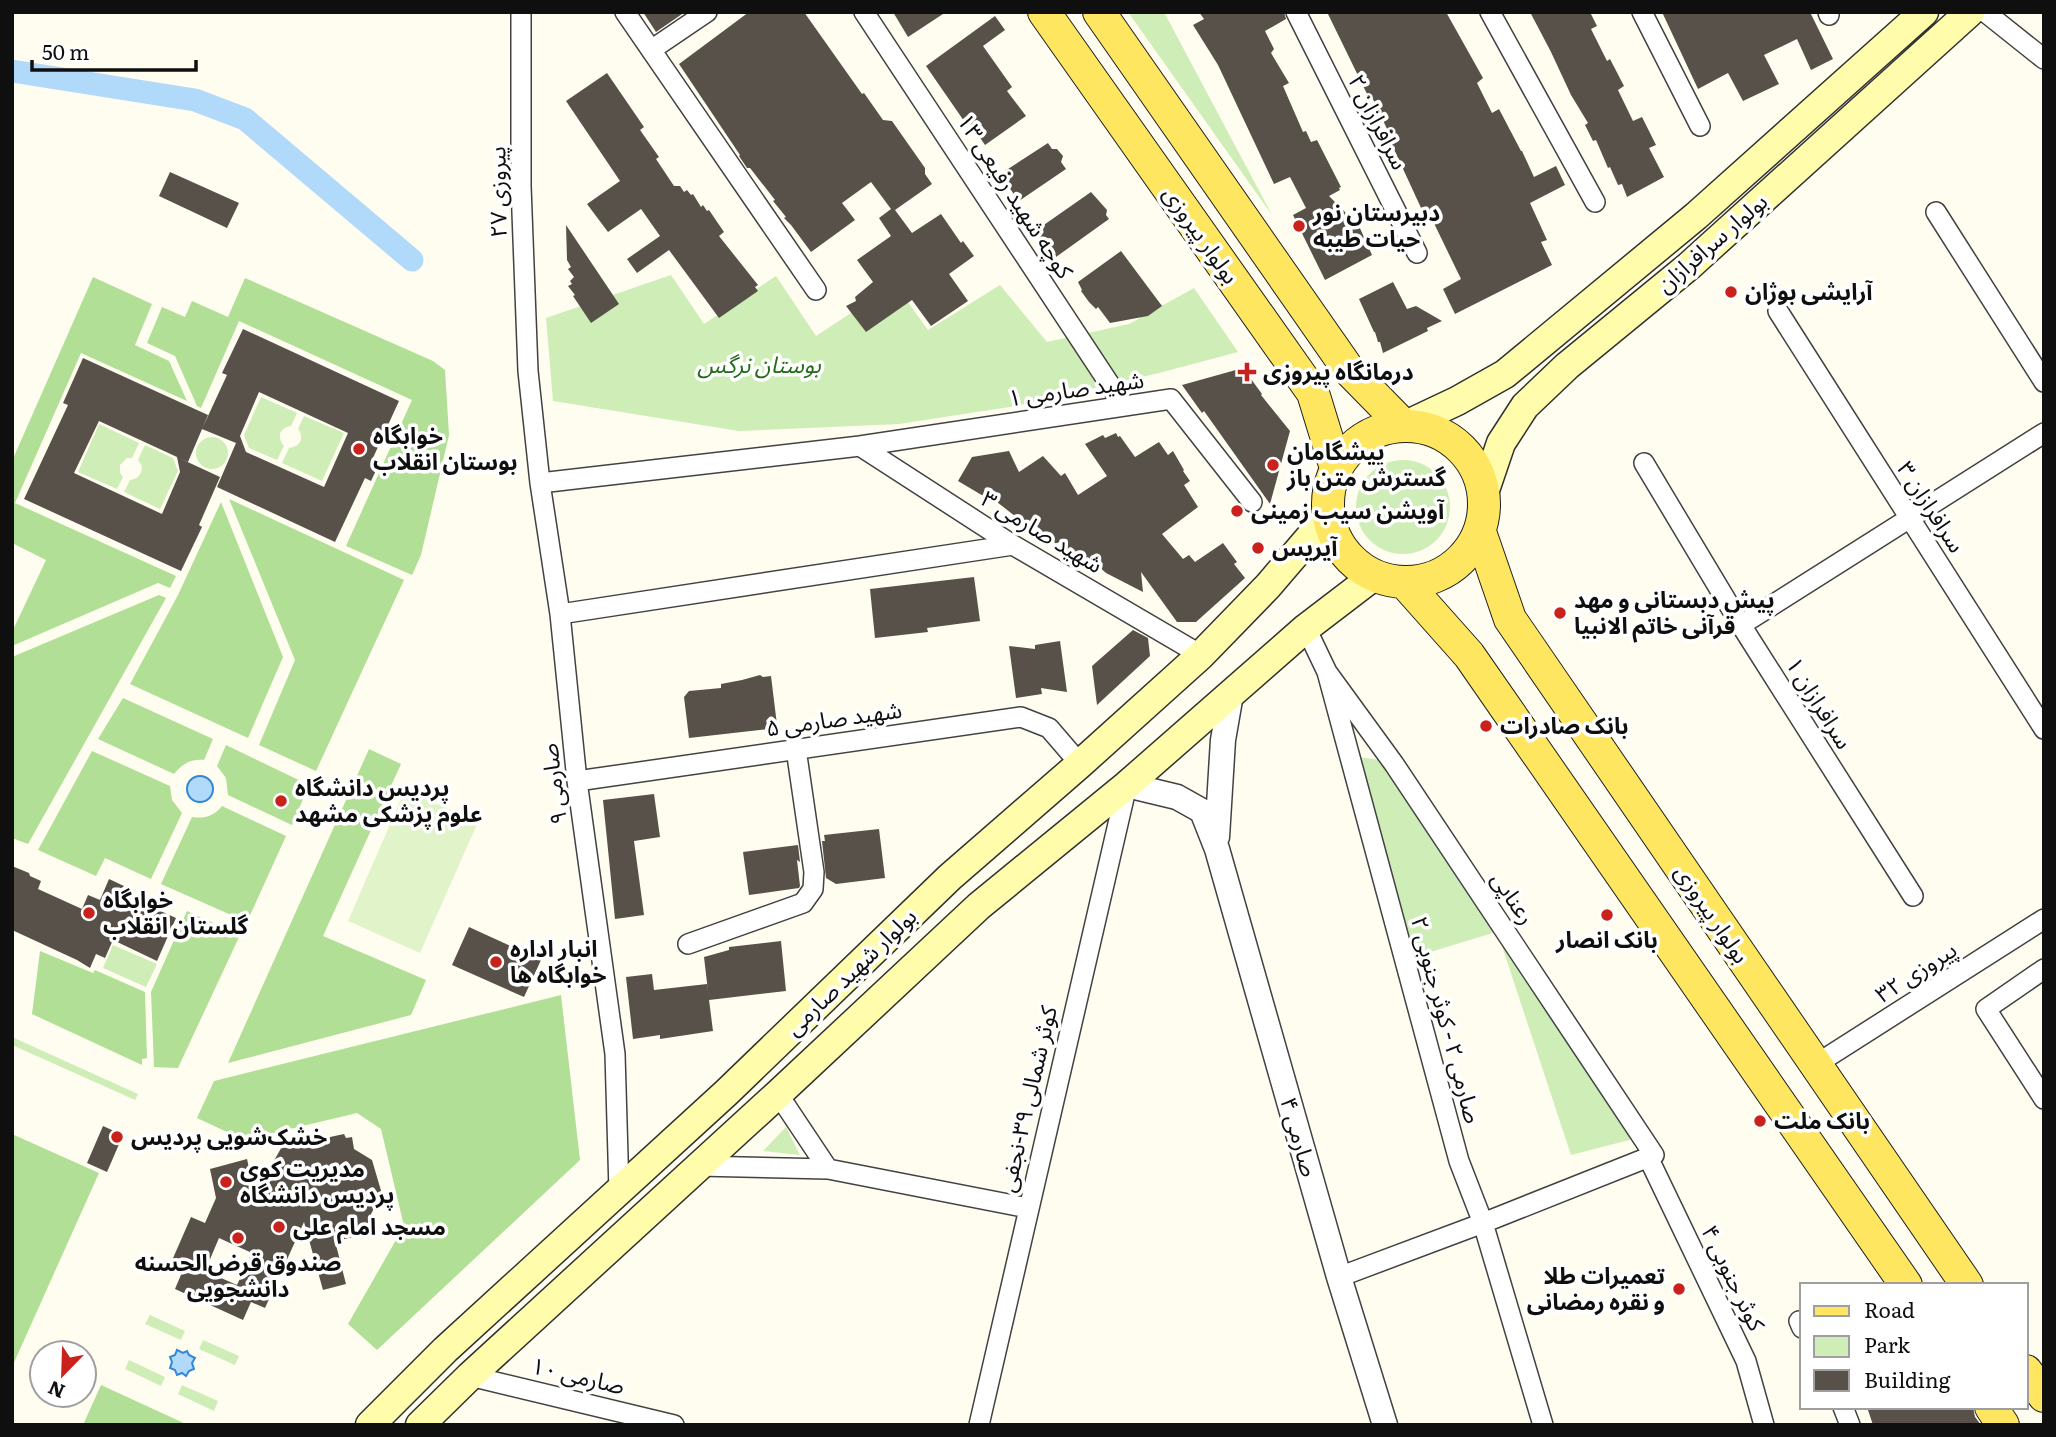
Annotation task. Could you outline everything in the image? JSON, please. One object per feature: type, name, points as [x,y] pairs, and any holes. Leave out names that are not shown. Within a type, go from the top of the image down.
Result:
[{"type":"main road","name":"بولوار پیروزی","points":[[1044,12],[1313,393],[1336,468]]},
{"type":"main road","name":"بولوار پیروزی","points":[[1099,12],[1348,369],[1404,426]]},
{"type":"main road","name":"بولوار سرافرازان","points":[[1404,426],[1505,374],[1696,216],[1924,12]]},
{"type":"main road","name":"بولوار سرافرازان","points":[[1484,493],[1501,443],[1525,407],[1567,366],[1689,266],[1970,12]]},
{"type":"main road","points":[[1404,426],[1426,429],[1456,445],[1477,471],[1484,493],[1484,513],[1479,532],[1468,553],[1450,569],[1429,579],[1405,583],[1374,576],[1357,566],[1343,552],[1328,516],[1328,491],[1336,468],[1348,451],[1364,438],[1383,429],[1404,426]]},
{"type":"main road","name":"بولوار شهید صارمی","points":[[370,1425],[445,1350],[726,1093],[950,877],[1201,655],[1268,586],[1328,516]]},
{"type":"main road","name":"بولوار پیروزی","points":[[1479,532],[1510,619],[1966,1283]]},
{"type":"main road","name":"بولوار شهید صارمی","points":[[420,1425],[979,906],[1127,785],[1306,628],[1374,576]]},
{"type":"main road","points":[[1405,583],[1469,654],[1905,1283]]},
{"type":"main road","points":[[2028,1374],[2044,1396]]},
{"type":"main road","points":[[1992,1409],[2003,1425]]},
{"type":"street","name":"پیروزی ۲۷","points":[[521,12],[521,186],[528,371]]},
{"type":"street","points":[[625,12],[816,290]]},
{"type":"street","points":[[651,50],[707,12]]},
{"type":"street","name":"کوچه شهید رفیعی ۱۳","points":[[864,12],[1124,406]]},
{"type":"street","name":"سرافرازان ۲","points":[[1296,12],[1417,253]]},
{"type":"street","points":[[1490,12],[1595,202]]},
{"type":"street","points":[[1642,12],[1700,126]]},
{"type":"street","points":[[1985,12],[2044,59]]},
{"type":"street","points":[[1936,212],[2044,382]]},
{"type":"street","name":"سرافرازان ۳","points":[[1778,312],[2044,729]]},
{"type":"street","name":"صارمی ۹","points":[[528,371],[540,483],[560,614],[577,780],[615,1054],[619,1191]]},
{"type":"street","name":"شهید صارمی ۱","points":[[540,483],[860,446],[1171,399],[1252,502]]},
{"type":"street","points":[[1741,625],[2044,433]]},
{"type":"street","name":"شهید صارمی ۳","points":[[860,446],[1013,545],[1201,655]]},
{"type":"street","name":"سرافرازان ۱","points":[[1644,464],[1741,625],[1913,896]]},
{"type":"street","points":[[560,614],[1013,545]]},
{"type":"street","name":"صارمی ۲ - کوثر جنوبی ۲","points":[[1306,628],[1327,672],[1459,1161],[1483,1223],[1543,1425]]},
{"type":"street","name":"رعناپی","points":[[1327,672],[1394,764],[1651,1156]]},
{"type":"street","points":[[1217,849],[1223,740],[1231,694]]},
{"type":"street","name":"شهید صارمی ۵","points":[[577,780],[1021,717],[1049,728],[1080,764]]},
{"type":"street","points":[[688,944],[803,903],[813,890],[814,872],[796,750]]},
{"type":"street","points":[[1127,785],[1177,797],[1202,811],[1217,849]]},
{"type":"street","name":"کوثر شمالی ۳۹-نجفی","points":[[978,1425],[1127,785]]},
{"type":"street","name":"صارمی ۴","points":[[1217,849],[1384,1425]]},
{"type":"street","name":"پیروزی ۳۲","points":[[1815,1065],[2044,919]]},
{"type":"street","points":[[2044,969],[1986,1009],[2044,1098]]},
{"type":"street","points":[[778,1094],[828,1169]]},
{"type":"street","points":[[1339,1277],[1651,1156]]},
{"type":"street","name":"کوثر جنوبی ۴","points":[[1651,1156],[1746,1361],[1764,1425]]},
{"type":"street","points":[[698,1166],[828,1169],[1028,1208]]},
{"type":"street","name":"صارمی ۱۰","points":[[470,1376],[674,1425]]},
{"type":"green space","points":[[1128,12],[1164,12],[1272,215]]},
{"type":"green space","name":"بوستان نرگس","points":[[671,275],[704,324],[776,276],[816,336],[895,284],[928,330],[1000,285],[1047,342],[1129,324],[1194,288],[1238,352],[1016,406],[899,424],[739,431],[553,401],[546,318]]},
{"type":"green space","points":[[93,277],[152,304],[135,345],[169,361],[187,401],[81,353],[15,503],[176,576],[170,588],[158,583],[12,646],[12,632],[46,560],[12,543],[12,461]]},
{"type":"green space","points":[[245,278],[433,361],[445,370],[449,435],[421,555],[412,575],[346,546],[412,400],[239,321],[201,408],[197,406],[175,356],[147,343],[162,307],[185,317],[192,301],[228,317]]},
{"type":"green space","points":[[261,397],[297,413],[291,426],[280,433],[284,446],[277,460],[249,448],[244,435]]},
{"type":"green space","points":[[304,416],[344,433],[322,481],[282,463],[289,448],[300,442],[298,429]]},
{"type":"green space","points":[[99,424],[139,443],[132,458],[127,458],[120,465],[123,477],[117,489],[78,472]]},
{"type":"green space","points":[[212,437],[223,442],[228,453],[223,464],[212,469],[201,464],[196,453],[201,442]]},
{"type":"green space","points":[[145,445],[173,458],[178,471],[160,509],[124,492],[130,480],[140,474],[142,466],[138,460]]},
{"type":"green space","points":[[1403,460],[1421,464],[1436,474],[1446,489],[1450,507],[1446,525],[1436,540],[1421,550],[1403,554],[1385,550],[1370,540],[1360,525],[1356,507],[1360,489],[1370,474],[1385,464]]},
{"type":"green space","points":[[229,499],[404,580],[316,771],[259,745],[295,660]]},
{"type":"green space","points":[[221,502],[283,657],[248,738],[130,684],[178,595]]},
{"type":"green space","points":[[159,595],[166,598],[28,844],[12,838],[12,657]]},
{"type":"green space","points":[[123,698],[213,739],[204,760],[187,763],[174,774],[98,739]]},
{"type":"green space","points":[[226,745],[309,785],[292,825],[228,795],[226,778],[217,766]]},
{"type":"green space","points":[[369,749],[401,764],[323,936],[426,980],[411,1015],[228,1063]]},
{"type":"green space","points":[[92,751],[170,786],[172,800],[182,813],[151,879],[105,858],[96,876],[38,850]]},
{"type":"green space","points":[[1357,757],[1381,760],[1496,932],[1414,957]]},
{"type":"green space","points":[[405,790],[478,822],[420,953],[348,921]]},
{"type":"green space","points":[[222,806],[286,836],[247,922],[161,884],[192,817],[209,816]]},
{"type":"green space","points":[[187,911],[240,935],[178,1068],[154,1067],[151,992]]},
{"type":"green space","points":[[1500,940],[1637,1138],[1571,1155]]},
{"type":"green space","points":[[113,945],[157,964],[146,987],[103,968]]},
{"type":"green space","points":[[40,951],[93,973],[95,970],[145,992],[147,1058],[142,1059],[142,1065],[32,1014]]},
{"type":"green space","points":[[561,995],[580,1160],[377,1350],[348,1324],[404,1226],[381,1129],[357,1113],[244,1140],[197,1118],[214,1081]]},
{"type":"green space","points":[[12,1037],[138,1094],[135,1100],[12,1045]]},
{"type":"green space","points":[[786,1127],[800,1155],[763,1151]]},
{"type":"green space","points":[[12,1134],[99,1173],[12,1367]]},
{"type":"green space","points":[[150,1315],[185,1331],[181,1340],[145,1324]]},
{"type":"green space","points":[[203,1340],[239,1356],[235,1365],[199,1349]]},
{"type":"green space","points":[[129,1360],[165,1377],[161,1386],[125,1369]]},
{"type":"green space","points":[[101,1385],[188,1425],[83,1425],[90,1409],[98,1409],[98,1392]]},
{"type":"green space","points":[[182,1385],[218,1401],[214,1411],[178,1394]]},
{"type":"water","points":[[200,776],[209,780],[213,789],[209,798],[200,802],[191,798],[187,789],[191,780]]},
{"type":"water","points":[[177,1350],[183,1353],[187,1351],[195,1358],[192,1363],[194,1369],[186,1376],[182,1373],[177,1375],[175,1370],[170,1368],[170,1357],[175,1355]]},
{"type":"building","points":[[643,12],[685,12],[656,32]]},
{"type":"building","points":[[749,12],[804,12],[862,94],[864,93],[883,120],[892,121],[925,168],[925,174],[932,184],[895,210],[912,233],[941,214],[961,243],[963,241],[974,256],[949,274],[968,301],[931,326],[912,300],[866,332],[846,306],[856,301],[855,297],[873,282],[857,260],[891,236],[879,218],[891,209],[871,182],[842,203],[855,220],[811,252],[784,218],[786,217],[773,201],[775,200],[750,168],[747,168],[679,64]]},
{"type":"building","points":[[893,12],[946,12],[908,37]]},
{"type":"building","points":[[1199,12],[1284,12],[1286,19],[1265,31],[1274,49],[1271,53],[1289,83],[1283,86],[1303,132],[1306,131],[1311,142],[1317,140],[1341,187],[1329,196],[1359,226],[1372,255],[1325,280],[1293,215],[1306,208],[1290,177],[1274,184],[1218,65],[1193,25],[1204,19]]},
{"type":"building","points":[[1327,12],[1446,12],[1483,78],[1477,83],[1492,113],[1499,109],[1534,177],[1556,166],[1565,185],[1530,203],[1547,240],[1541,242],[1552,265],[1455,314],[1443,289],[1461,279],[1429,213],[1422,210],[1372,97],[1369,98]]},
{"type":"building","points":[[1530,12],[1590,12],[1597,26],[1591,29],[1607,61],[1610,59],[1624,86],[1618,90],[1633,121],[1642,117],[1656,145],[1649,148],[1664,177],[1627,197],[1622,184],[1618,185],[1610,167],[1608,168],[1596,140],[1593,141],[1585,125],[1588,123]]},
{"type":"building","points":[[1662,12],[1810,12],[1833,59],[1811,70],[1797,39],[1764,55],[1779,84],[1743,101],[1728,73],[1698,89]]},
{"type":"building","points":[[995,16],[1005,30],[983,46],[1012,87],[1007,91],[1026,116],[985,145],[967,119],[964,121],[926,66]]},
{"type":"building","points":[[607,73],[644,127],[640,130],[659,157],[656,159],[674,186],[680,186],[684,192],[687,190],[693,194],[701,207],[703,205],[709,210],[724,232],[719,236],[758,285],[755,287],[758,291],[719,318],[669,250],[637,273],[627,259],[660,236],[641,209],[608,232],[587,204],[620,181],[566,101]]},
{"type":"building","points":[[1048,143],[1063,156],[1061,162],[1066,169],[1019,201],[1003,179],[1005,171]]},
{"type":"building","points":[[170,172],[239,203],[227,228],[159,196]]},
{"type":"building","points":[[1091,192],[1107,210],[1109,219],[1056,257],[1040,236],[1038,229]]},
{"type":"building","points":[[566,225],[619,304],[591,323],[568,286],[572,284],[570,281],[574,277],[568,269],[571,267],[567,260]]},
{"type":"building","points":[[1121,251],[1162,306],[1148,316],[1110,323],[1098,307],[1096,309],[1089,302],[1078,282]]},
{"type":"building","points":[[1393,282],[1407,309],[1416,306],[1442,321],[1427,328],[1428,331],[1383,353],[1359,299]]},
{"type":"building","points":[[243,329],[399,401],[372,460],[379,464],[371,481],[365,478],[335,542],[217,487],[236,443],[202,429],[227,375],[222,373]],"holes":[[[259,392],[348,433],[324,487],[246,452],[240,436]]]},
{"type":"building","points":[[83,358],[208,415],[188,462],[179,458],[220,477],[199,525],[202,527],[181,571],[24,499],[68,405],[63,403]],"holes":[[[99,421],[177,457],[180,472],[162,514],[74,473]]]},
{"type":"building","points":[[1243,368],[1290,431],[1270,504],[1204,411],[1202,413],[1182,385]]},
{"type":"building","points":[[1116,433],[1135,457],[1159,442],[1168,455],[1173,451],[1190,481],[1184,485],[1198,507],[1162,534],[1183,559],[1189,555],[1195,562],[1223,543],[1245,578],[1196,622],[1177,622],[1141,572],[1143,592],[1106,573],[1096,564],[1092,566],[1084,563],[1078,554],[1070,553],[1059,542],[1056,544],[1036,525],[1031,528],[988,495],[985,497],[958,481],[972,457],[1009,451],[1019,472],[1043,456],[1061,476],[1065,473],[1078,495],[1107,476],[1085,444],[1103,435],[1105,438]]},
{"type":"building","points":[[974,577],[980,621],[927,628],[928,632],[875,638],[870,589]]},
{"type":"building","points":[[1133,630],[1148,638],[1150,656],[1097,705],[1092,666]]},
{"type":"building","points":[[1060,641],[1067,692],[1041,688],[1042,694],[1016,698],[1009,646],[1035,649],[1035,645]]},
{"type":"building","points":[[760,675],[771,676],[777,725],[768,729],[689,738],[684,697],[689,691],[721,688],[721,684]]},
{"type":"building","points":[[654,794],[660,837],[634,841],[644,915],[615,919],[603,800]]},
{"type":"building","points":[[879,829],[885,878],[836,884],[826,878],[822,841],[825,841],[824,835]]},
{"type":"building","points":[[798,845],[799,888],[749,895],[743,852]]},
{"type":"building","name":"خوابگاه گلستان انقلاب","points":[[12,866],[41,881],[38,889],[82,909],[88,895],[100,900],[109,879],[124,886],[121,893],[176,918],[157,961],[113,940],[105,958],[96,954],[90,968],[12,930]]},
{"type":"building","name":"انبار اداره خوابگاه ها","points":[[469,927],[541,960],[524,997],[452,965]]},
{"type":"building","points":[[781,941],[786,991],[709,1000],[704,957],[729,950],[729,947]]},
{"type":"building","points":[[652,974],[654,990],[707,984],[713,1031],[660,1039],[660,1035],[633,1039],[626,977]]},
{"type":"building","points":[[103,1126],[123,1135],[107,1172],[87,1163]]},
{"type":"building","name":"مسجد امام علی","points":[[344,1134],[346,1138],[352,1137],[354,1149],[372,1160],[382,1194],[371,1214],[374,1227],[369,1228],[370,1233],[340,1240],[341,1243],[336,1245],[346,1284],[323,1290],[304,1222],[265,1308],[251,1302],[243,1320],[175,1289],[183,1270],[170,1265],[191,1217],[205,1223],[216,1198],[210,1169],[247,1159],[255,1194],[284,1143],[315,1136],[316,1140]],"holes":[[[219,1238],[252,1253],[237,1285],[205,1271]]]},
{"type":"building","points":[[1868,1409],[1973,1409],[1981,1425],[1873,1425]]},
{"type":"waterway","points":[[12,71],[195,100],[245,119],[412,260]]},
{"type":"place","name":"دبیرستان نور حیات طیبه","points":[[1299,226]]},
{"type":"place","name":"آرایشی بوژان","points":[[1731,292]]},
{"type":"place","name":"درمانگاه پیروزی","points":[[1247,372]]},
{"type":"place","name":"خوابگاه بوستان انقلاب","points":[[359,449]]},
{"type":"place","name":"پیشگامان گسترش متن باز","points":[[1273,465]]},
{"type":"place","name":"آویشن سیب زمینی","points":[[1237,511]]},
{"type":"place","name":"آیریس","points":[[1258,548]]},
{"type":"place","name":"پیش دبستانی و مهد قرآنی خاتم الانبیا","points":[[1560,613]]},
{"type":"place","name":"بانک صادرات","points":[[1486,726]]},
{"type":"place","name":"پردیس دانشگاه علوم پزشکی مشهد","points":[[281,801]]},
{"type":"place","name":"خوابگاه گلستان انقلاب","points":[[89,913]]},
{"type":"place","name":"بانک انصار","points":[[1607,915]]},
{"type":"place","name":"انبار اداره خوابگاه ها","points":[[496,962]]},
{"type":"place","name":"بانک ملت","points":[[1760,1121]]},
{"type":"place","name":"خشک‌شویی پردیس","points":[[117,1137]]},
{"type":"place","name":"مدیریت کوی پردیس دانشگاه","points":[[226,1182]]},
{"type":"place","name":"مسجد امام علی","points":[[279,1227]]},
{"type":"place","name":"صندوق قرض‌الحسنه دانشجویی","points":[[238,1238]]},
{"type":"place","name":"تعمیرات طلا و نقره رمضانی","points":[[1679,1289]]}]
